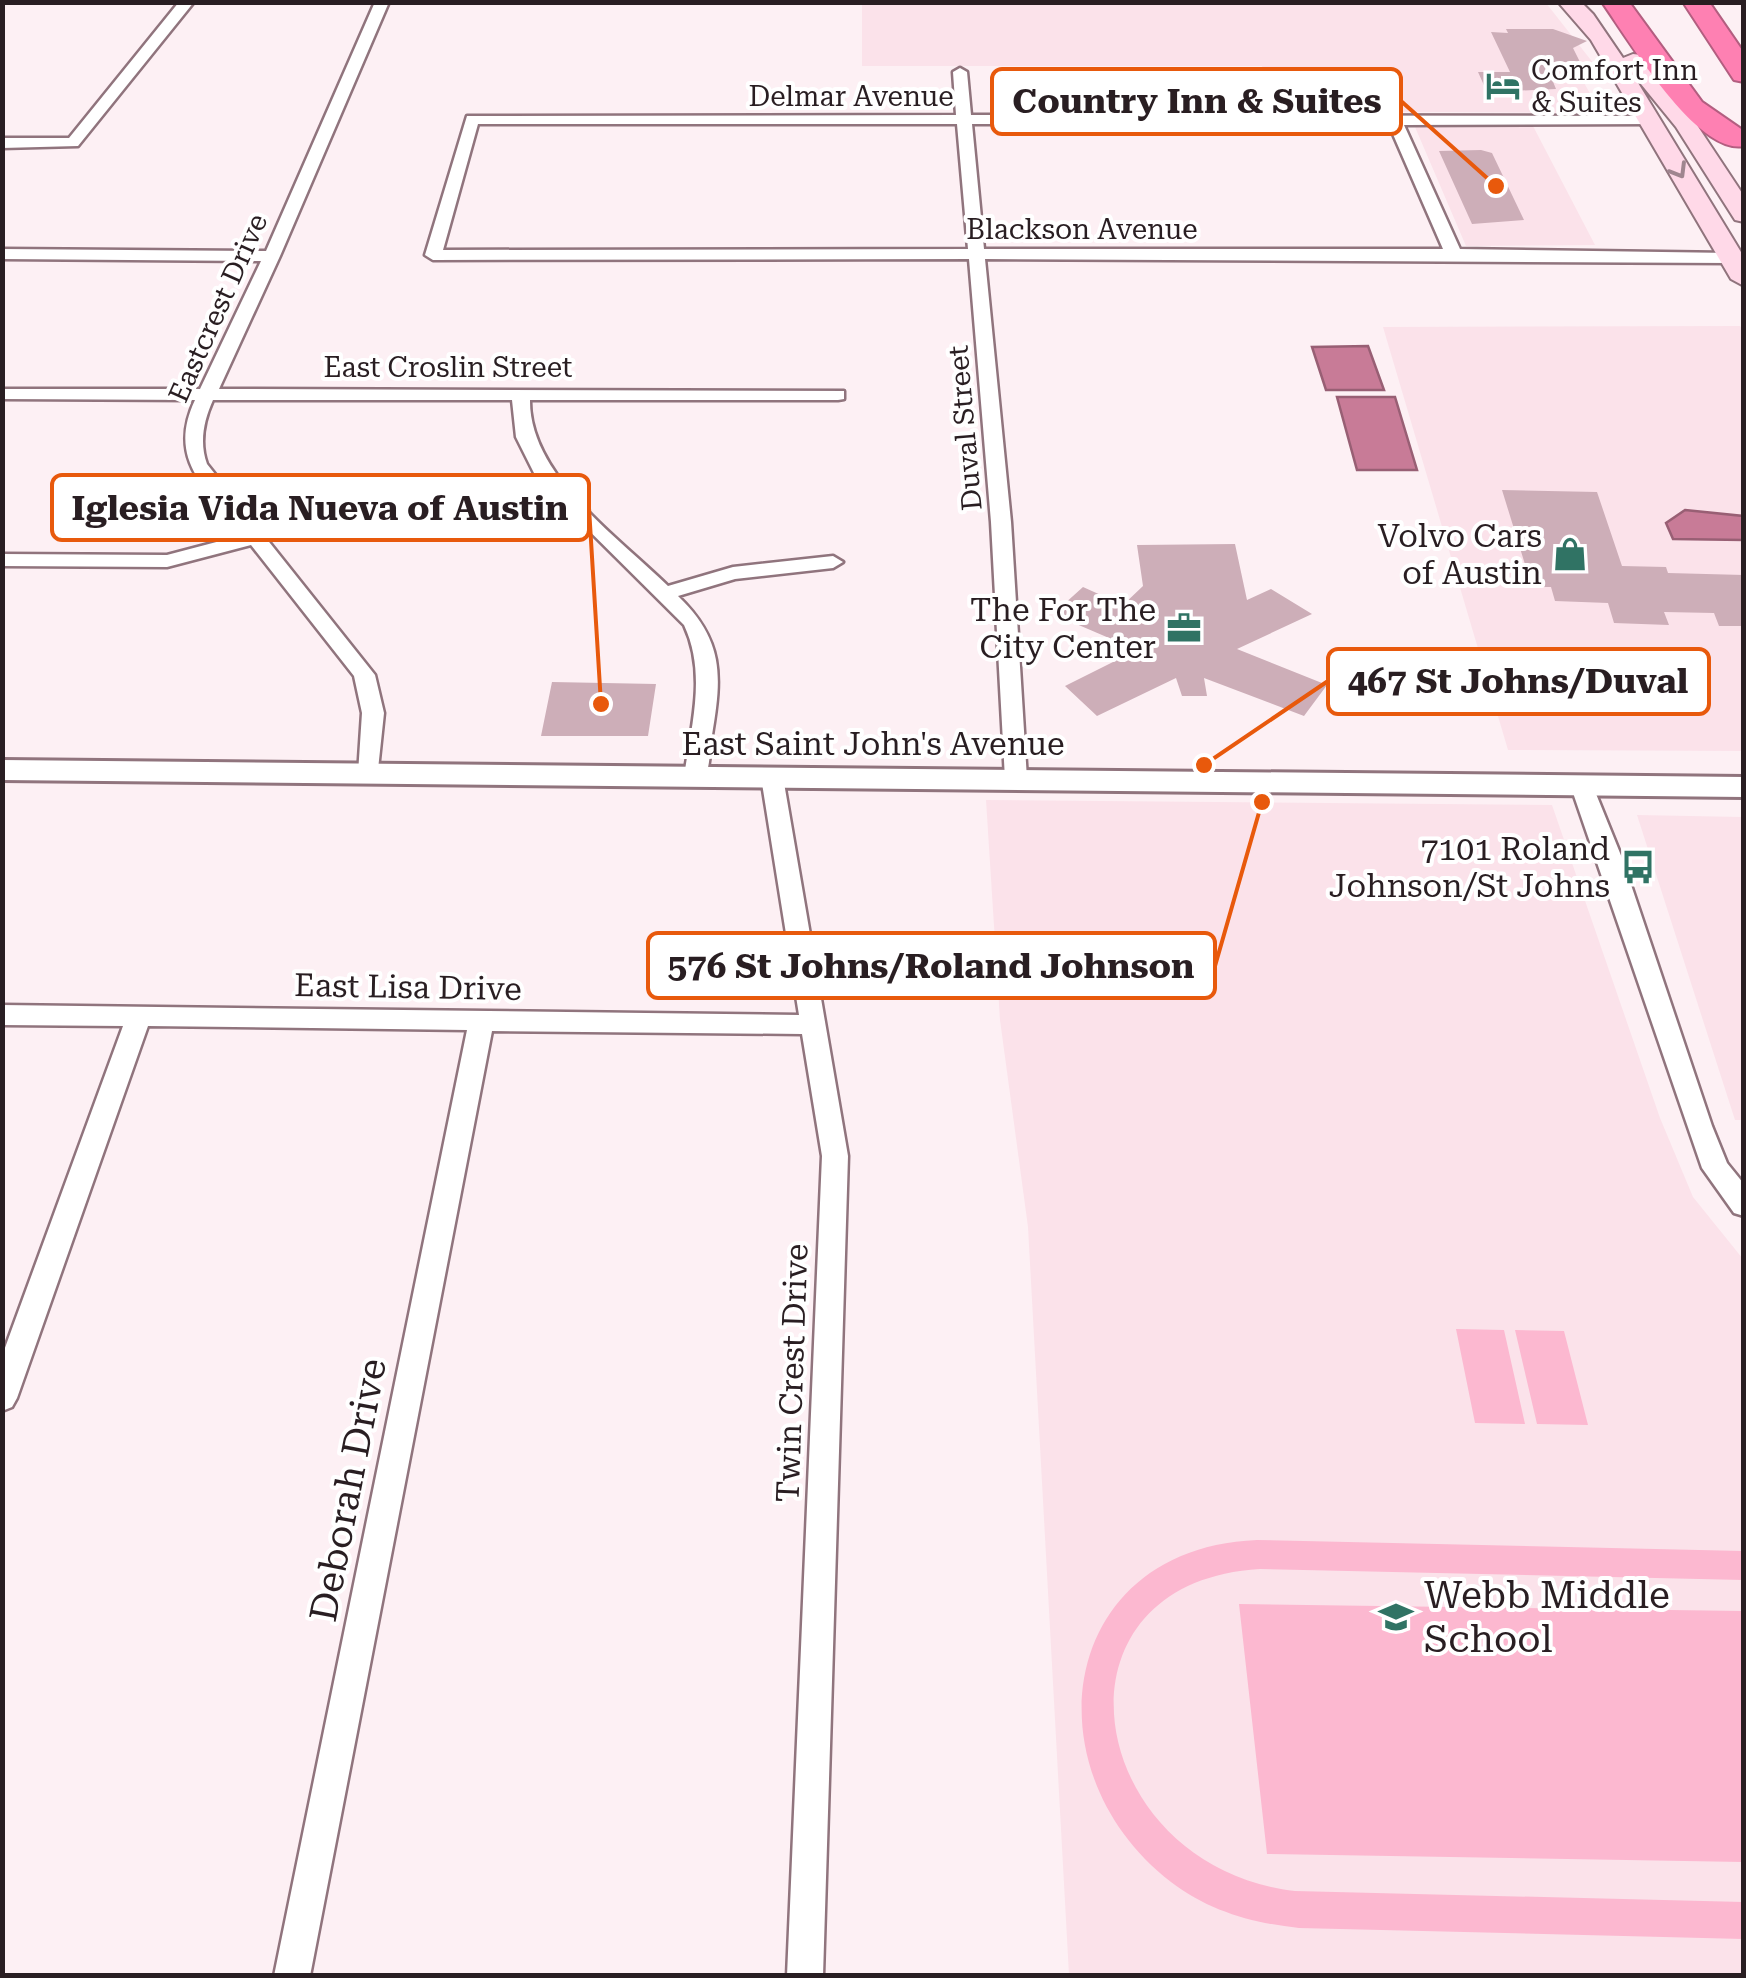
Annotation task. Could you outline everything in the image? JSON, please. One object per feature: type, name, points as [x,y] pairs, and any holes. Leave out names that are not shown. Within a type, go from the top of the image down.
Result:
[{"type":"highway","points":[[1614,2],[1692,108],[1740,145]]},
{"type":"highway","points":[[1649,2],[1740,145]]},
{"type":"highway","points":[[1697,5],[1744,53]]},
{"type":"highway","points":[[1697,5],[1744,74]]},
{"type":"main road","points":[[1577,10],[1737,268]]},
{"type":"main road","points":[[1577,10],[1615,40],[1656,86],[1744,215]]},
{"type":"street","points":[[2,143],[73,143],[187,2]]},
{"type":"street","name":"Eastcrest Drive","points":[[369,774],[373,714],[364,674],[193,456],[192,438],[200,411],[382,2]]},
{"type":"street","name":"Duval Street","points":[[960,72],[1000,522],[1016,780]]},
{"type":"street","name":"Delmar Avenue","points":[[433,255],[472,119],[1649,121]]},
{"type":"street","points":[[1395,122],[1454,254]]},
{"type":"street","points":[[2,254],[272,256]]},
{"type":"street","name":"Blackson Avenue","points":[[433,255],[1454,254],[1737,268]]},
{"type":"street","name":"East Croslin Street","points":[[2,394],[838,395]]},
{"type":"street","points":[[522,396],[520,426],[528,451],[544,474],[692,622],[706,652],[708,674],[695,777]]},
{"type":"street","points":[[13,560],[167,561],[255,538]]},
{"type":"street","points":[[664,594],[733,574],[833,562]]},
{"type":"street","name":"East Saint John's Avenue","points":[[2,770],[1744,787]]},
{"type":"street","name":"Twin Crest Drive","points":[[772,777],[835,1156],[805,1976]]},
{"type":"street","points":[[1581,784],[1698,1126],[1716,1168],[1744,1205]]},
{"type":"street","name":"East Lisa Drive","points":[[2,1015],[812,1024]]},
{"type":"street","points":[[2,1398],[139,1016]]},
{"type":"street","name":"Deborah Drive","points":[[292,1976],[482,1020]]},
{"type":"shaded area","points":[[862,3],[1546,3],[1594,64],[1574,65],[1601,113],[1273,111],[1262,66],[862,66]]},
{"type":"shaded area","points":[[1533,126],[1595,245],[1466,246],[1415,127]]},
{"type":"shaded area","points":[[1740,326],[1744,332],[1743,751],[1508,750],[1383,327]]},
{"type":"shaded area","points":[[1368,346],[1384,390],[1326,390],[1312,347]]},
{"type":"shaded area","points":[[1337,397],[1395,397],[1417,470],[1357,470]]},
{"type":"shaded area","points":[[1685,510],[1743,516],[1743,540],[1673,539],[1666,523]]},
{"type":"shaded area","name":"Webb Middle School","points":[[986,800],[1552,805],[1660,1118],[1693,1197],[1743,1259],[1743,1975],[1069,1975],[1028,1227],[1000,1020]]},
{"type":"shaded area","points":[[1637,815],[1743,817],[1743,1120],[1735,1120]]},
{"type":"shaded area","points":[[1456,1329],[1504,1330],[1525,1424],[1475,1423]]},
{"type":"shaded area","points":[[1515,1330],[1564,1331],[1588,1425],[1537,1424]]},
{"type":"shaded area","points":[[1257,1540],[1743,1551],[1743,1580],[1260,1569],[1189,1586],[1142,1621],[1118,1670],[1115,1725],[1133,1782],[1169,1832],[1224,1871],[1295,1891],[1743,1902],[1743,1939],[1299,1928],[1232,1914],[1200,1901],[1171,1882],[1125,1836],[1096,1783],[1082,1727],[1085,1672],[1104,1622],[1139,1581],[1190,1552]]},
{"type":"shaded area","points":[[1239,1604],[1743,1611],[1743,1862],[1267,1854]]},
{"type":"building","points":[[1506,29],[1553,29],[1587,41],[1573,48],[1580,62],[1545,62],[1556,89],[1487,92],[1478,72],[1510,72],[1491,32],[1508,33]]},
{"type":"building","points":[[1439,151],[1492,153],[1524,220],[1472,224]]},
{"type":"building","name":"Volvo Cars of Austin","points":[[1502,490],[1597,492],[1622,566],[1666,567],[1668,573],[1744,575],[1744,626],[1719,626],[1714,613],[1664,612],[1669,625],[1614,623],[1608,603],[1555,601],[1551,587],[1532,587]]},
{"type":"building","name":"The For The City Center","points":[[1235,544],[1247,600],[1271,589],[1312,614],[1237,649],[1327,685],[1304,716],[1204,678],[1207,696],[1182,696],[1176,678],[1097,716],[1065,686],[1137,650],[1053,614],[1083,587],[1123,605],[1143,586],[1137,545]]},
{"type":"building","points":[[552,682],[656,684],[648,736],[541,736]]},
{"type":"place","name":"Comfort Inn & Suites","points":[[1503,86]]},
{"type":"place","name":"Country Inn & Suites","points":[[1496,186]]},
{"type":"place","name":"Volvo Cars of Austin","points":[[1570,554]]},
{"type":"place","name":"The For The City Center","points":[[1184,628]]},
{"type":"place","name":"Iglesia Vida Nueva of Austin","points":[[601,704]]},
{"type":"place","name":"467 St Johns/Duval","points":[[1204,765]]},
{"type":"place","name":"576 St Johns/Roland Johnson","points":[[1262,802]]},
{"type":"place","name":"7101 Roland Johnson/St Johns","points":[[1638,867]]},
{"type":"place","name":"Webb Middle School","points":[[1396,1617]]}]
